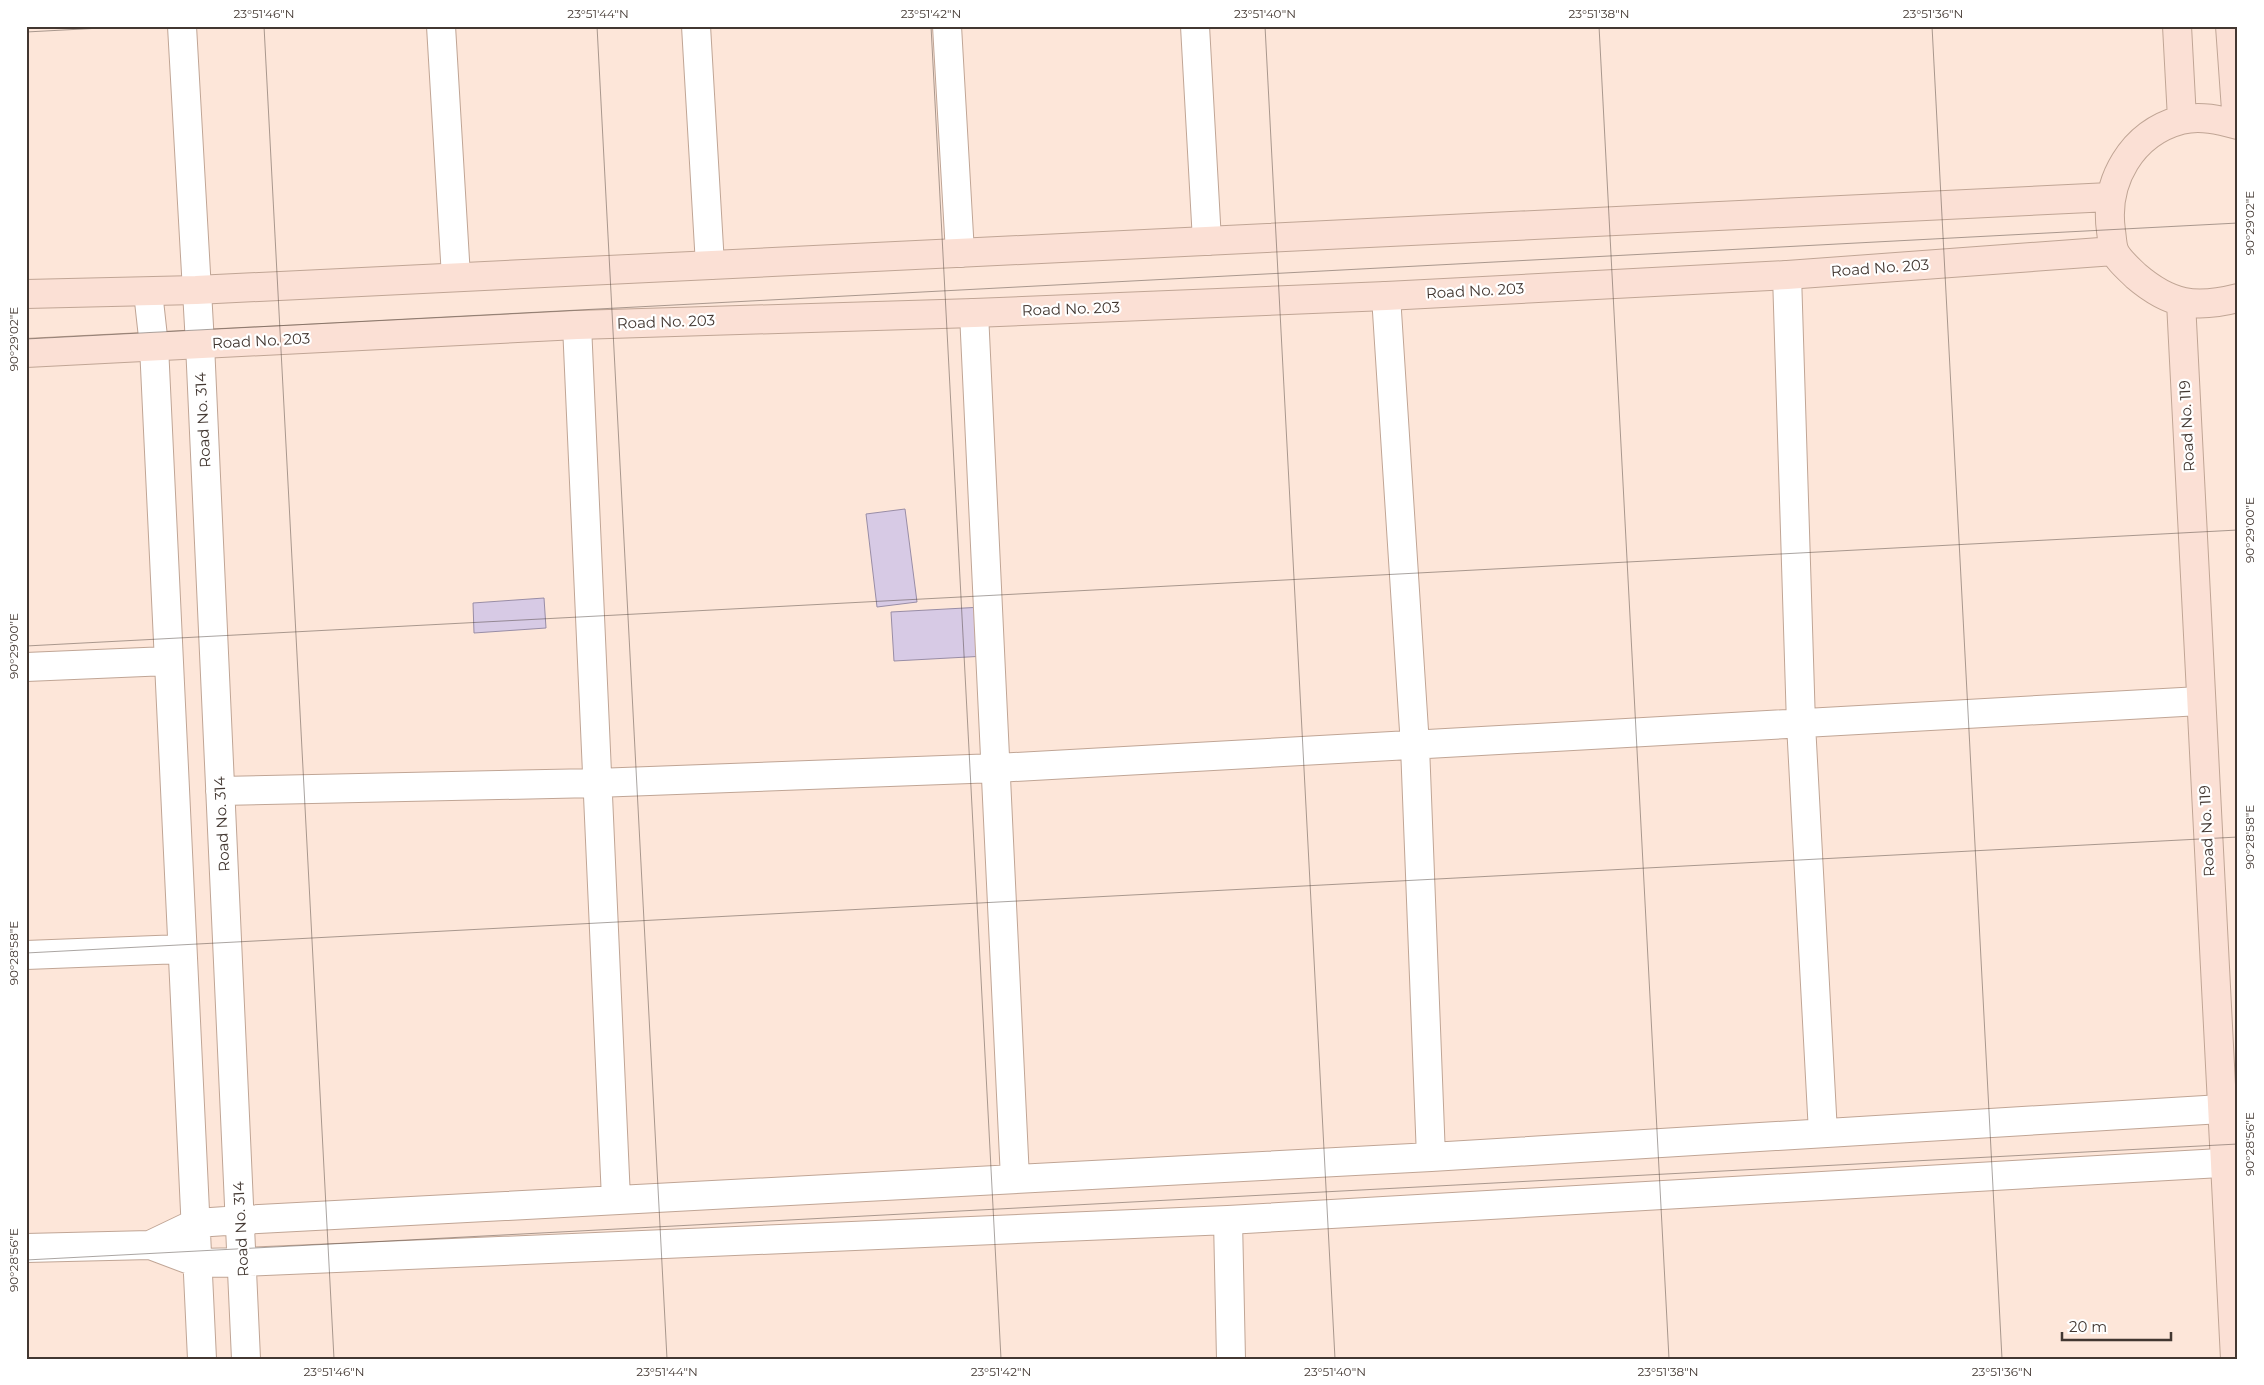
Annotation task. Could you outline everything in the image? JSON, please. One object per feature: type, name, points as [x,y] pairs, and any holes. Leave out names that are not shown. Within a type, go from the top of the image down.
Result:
[{"type":"street","name":"Road No. 314","points":[[182,26],[200,344],[246,1359]]},
{"type":"street","points":[[442,26],[456,277]]},
{"type":"street","points":[[696,26],[710,264]]},
{"type":"street","points":[[947,26],[960,253]]},
{"type":"street","points":[[1194,26],[1207,241]]},
{"type":"street","points":[[2177,26],[2182,119]]},
{"type":"street","points":[[2230,26],[2238,124],[2211,118],[2182,119],[2156,130],[2135,147],[2118,170],[2110,197],[2110,221],[2114,251],[2130,271],[2153,290],[2181,302],[2211,305],[2238,298]]},
{"type":"street","points":[[26,294],[196,290],[2110,197]]},
{"type":"street","name":"Road No. 203","points":[[26,353],[577,324],[974,313],[1386,296],[1787,275],[2114,251]]},
{"type":"street","points":[[1787,275],[1801,724],[1824,1133]]},
{"type":"street","points":[[148,292],[154,346],[202,1359]]},
{"type":"street","points":[[1386,296],[1415,746],[1431,1156]]},
{"type":"street","name":"Road No. 119","points":[[2181,302],[2200,701],[2230,1108],[2235,1359]]},
{"type":"street","points":[[974,313],[1015,1179]]},
{"type":"street","points":[[577,324],[616,1199]]},
{"type":"street","points":[[26,667],[168,661]]},
{"type":"street","points":[[220,791],[596,783],[997,768],[2200,701]]},
{"type":"street","points":[[26,955],[182,948]]},
{"type":"street","points":[[150,1245],[196,1224],[241,1220],[1431,1156],[2230,1108]]},
{"type":"street","points":[[26,1248],[150,1245],[198,1263],[243,1262],[1228,1220],[2231,1163]]},
{"type":"street","points":[[1228,1220],[1231,1359]]},
{"type":"building","points":[[905,509],[917,602],[877,607],[866,514]]},
{"type":"building","points":[[544,598],[546,628],[474,633],[473,603]]},
{"type":"building","points":[[983,607],[986,656],[894,661],[891,612]]}]
